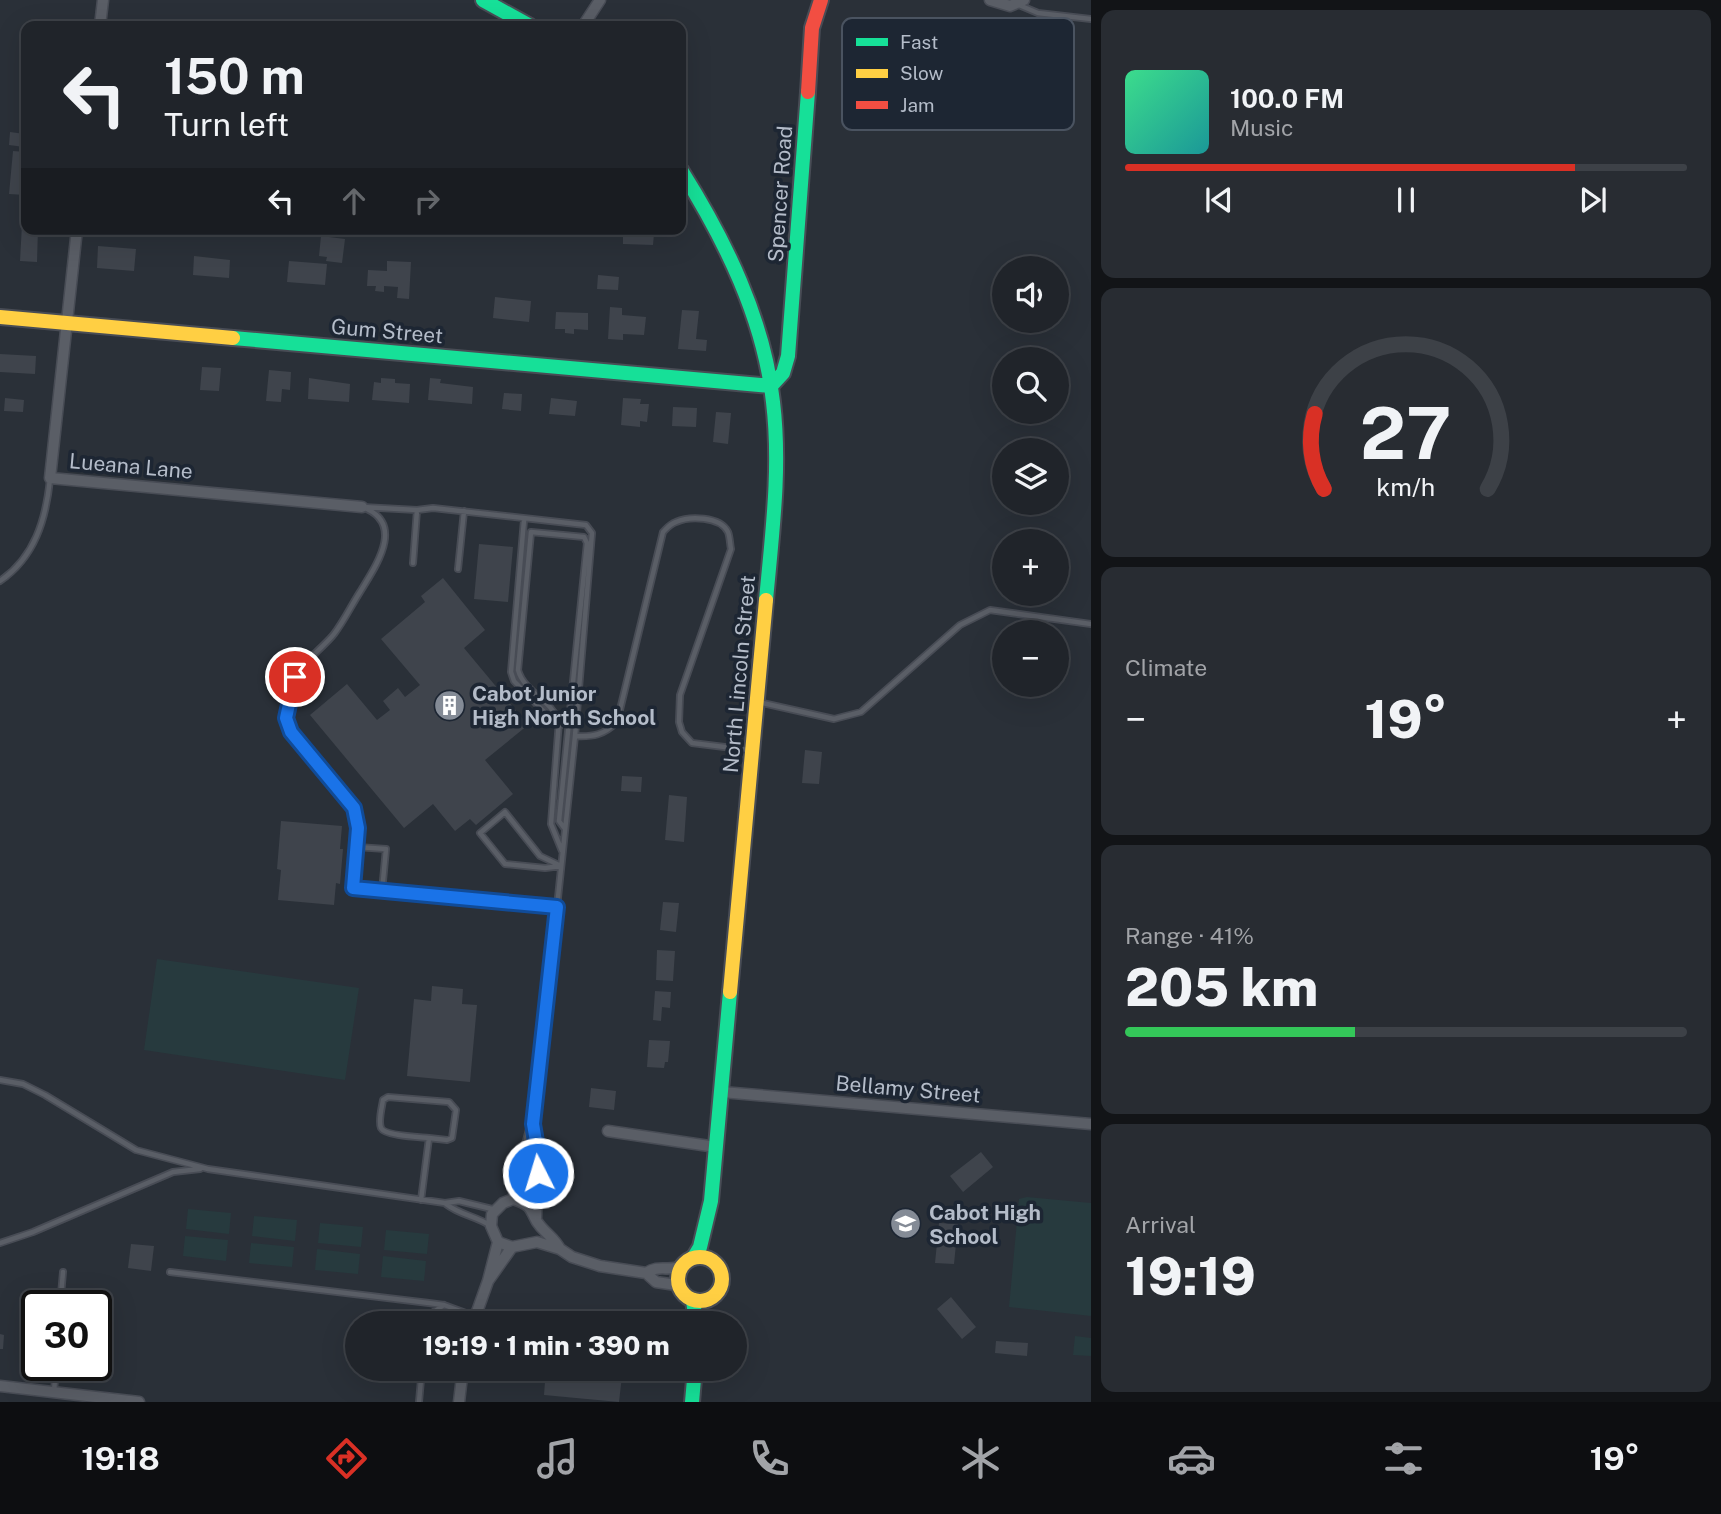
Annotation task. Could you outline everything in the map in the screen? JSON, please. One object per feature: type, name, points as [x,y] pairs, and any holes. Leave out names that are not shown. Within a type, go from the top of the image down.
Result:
[{"type":"street","points":[[101,21],[103,0]]},
{"type":"street","points":[[483,0],[521,21]]},
{"type":"street","points":[[586,21],[600,0]]},
{"type":"street","name":"Spencer Road","points":[[771,386],[778,382],[785,371],[787,357],[814,23],[821,0]]},
{"type":"street","points":[[990,0],[1010,6],[1021,2]]},
{"type":"street","name":"North Lincoln Street","points":[[686,178],[723,239],[738,273],[771,386],[776,448],[774,513],[722,1092],[711,1200],[700,1247],[701,1257]]},
{"type":"street","name":"Lueana Lane","points":[[76,235],[50,478],[362,507]]},
{"type":"street","name":"Gum Street","points":[[0,317],[771,386]]},
{"type":"street","points":[[513,1199],[533,1124],[557,907]]},
{"type":"street","name":"Bellamy Street","points":[[722,1092],[1091,1124]]},
{"type":"street","points":[[530,1242],[536,1230],[538,1153],[533,1124]]},
{"type":"street","points":[[608,1131],[716,1147]]},
{"type":"street","points":[[477,1311],[498,1242],[491,1226],[496,1208],[513,1199],[524,1202],[555,1239],[560,1249]]},
{"type":"street","points":[[498,1242],[512,1247],[530,1242],[560,1249],[572,1257],[600,1266],[646,1273],[656,1282],[676,1285],[698,1300]]},
{"type":"street","points":[[488,1281],[512,1247]]},
{"type":"street","points":[[646,1273],[654,1268],[675,1269],[701,1257],[720,1268],[722,1281],[717,1294],[698,1300]]},
{"type":"street","points":[[680,1288],[678,1277],[682,1266]]},
{"type":"street","points":[[698,1300],[698,1311]]},
{"type":"street","points":[[459,1402],[461,1381]]},
{"type":"street","points":[[692,1402],[694,1381]]},
{"type":"street","points":[[0,1386],[139,1402]]},
{"type":"lane","points":[[1021,2],[1026,10],[1038,13],[1091,19]]},
{"type":"lane","points":[[0,581],[27,556],[39,532],[50,478]]},
{"type":"lane","points":[[362,507],[464,510],[508,515],[524,520],[586,525],[592,533],[557,907],[353,888],[358,828],[354,808],[291,732],[286,718],[295,677],[334,634],[381,558],[386,541],[383,524],[374,511],[362,507]]},
{"type":"lane","points":[[413,563],[418,510]]},
{"type":"lane","points":[[458,569],[464,510]]},
{"type":"lane","points":[[575,736],[592,737],[608,731],[617,722],[663,532],[672,523],[686,518],[711,520],[720,524],[728,532],[731,549],[680,695],[679,722],[682,732],[692,743],[753,750]]},
{"type":"lane","points":[[524,520],[511,673],[514,681],[537,706],[555,720],[560,729]]},
{"type":"lane","points":[[563,854],[551,824],[560,729],[554,708],[525,684],[518,670],[531,532],[584,537],[587,543],[559,821],[565,830]]},
{"type":"lane","points":[[757,702],[834,719],[860,712],[960,625],[990,610],[1091,624]]},
{"type":"lane","points":[[505,813],[540,856],[562,866],[545,868],[505,863],[480,833],[505,813]]},
{"type":"lane","points":[[357,847],[386,849],[382,891]]},
{"type":"lane","points":[[0,1080],[23,1084],[45,1095],[136,1150],[208,1169],[421,1200],[496,1208]]},
{"type":"lane","points":[[388,1097],[449,1102],[453,1105],[456,1110],[452,1138],[429,1138],[382,1130],[380,1126],[383,1100],[388,1097]]},
{"type":"lane","points":[[421,1200],[429,1138]]},
{"type":"lane","points":[[0,1242],[24,1236],[173,1172],[208,1169]]},
{"type":"lane","points":[[445,1203],[456,1212],[491,1226]]},
{"type":"lane","points":[[61,1290],[63,1272]]},
{"type":"lane","points":[[170,1272],[444,1305],[456,1311]]},
{"type":"lane","points":[[435,1311],[444,1305]]},
{"type":"lane","points":[[54,1392],[55,1381]]},
{"type":"lane","points":[[419,1402],[421,1381]]},
{"type":"green space","points":[[157,959],[359,988],[345,1080],[144,1050]]},
{"type":"green space","points":[[1027,1197],[1091,1203],[1091,1316],[1009,1307],[1019,1199]]},
{"type":"green space","points":[[188,1209],[231,1213],[229,1234],[186,1229]]},
{"type":"green space","points":[[254,1216],[297,1220],[295,1241],[252,1236]]},
{"type":"green space","points":[[320,1223],[363,1227],[361,1247],[318,1243]]},
{"type":"green space","points":[[386,1230],[429,1234],[427,1254],[384,1250]]},
{"type":"green space","points":[[185,1236],[228,1240],[226,1261],[183,1256]]},
{"type":"green space","points":[[251,1243],[294,1247],[292,1267],[249,1263]]},
{"type":"green space","points":[[317,1249],[360,1254],[358,1274],[315,1270]]},
{"type":"green space","points":[[383,1256],[426,1261],[424,1281],[381,1277]]},
{"type":"green space","points":[[1075,1336],[1091,1338],[1091,1356],[1073,1355]]},
{"type":"building","points":[[10,132],[21,133],[21,147],[9,145]]},
{"type":"building","points":[[13,151],[21,152],[21,195],[9,194]]},
{"type":"building","points":[[21,235],[38,235],[37,262],[20,261]]},
{"type":"building","points":[[623,235],[654,235],[653,245],[623,244]]},
{"type":"building","points":[[321,236],[345,239],[342,263],[326,261],[327,257],[319,256]]},
{"type":"building","points":[[98,246],[136,249],[134,271],[97,268]]},
{"type":"building","points":[[194,256],[230,260],[229,278],[193,275]]},
{"type":"building","points":[[289,261],[327,264],[325,285],[287,282]]},
{"type":"building","points":[[387,261],[411,262],[409,299],[397,298],[398,287],[384,286],[384,292],[375,291],[376,286],[367,286],[368,270],[387,271]]},
{"type":"building","points":[[598,275],[619,277],[618,290],[597,289]]},
{"type":"building","points":[[495,297],[531,301],[529,322],[493,318]]},
{"type":"building","points":[[610,307],[622,308],[622,315],[646,317],[644,335],[623,334],[623,340],[608,339]]},
{"type":"building","points":[[682,310],[699,311],[696,339],[707,340],[706,351],[678,349]]},
{"type":"building","points":[[556,312],[588,313],[588,330],[574,329],[574,334],[565,333],[565,329],[555,329]]},
{"type":"building","points":[[0,354],[36,356],[35,374],[0,372]]},
{"type":"building","points":[[202,367],[221,368],[219,391],[200,390]]},
{"type":"building","points":[[269,370],[291,372],[290,390],[282,389],[281,402],[266,401]]},
{"type":"building","points":[[309,378],[350,384],[349,402],[308,399]]},
{"type":"building","points":[[381,378],[410,384],[409,403],[372,400],[374,382],[381,383]]},
{"type":"building","points":[[430,378],[441,379],[440,383],[473,387],[472,404],[428,400]]},
{"type":"building","points":[[504,393],[522,394],[521,411],[502,409]]},
{"type":"building","points":[[5,398],[24,400],[23,412],[4,411]]},
{"type":"building","points":[[551,398],[577,401],[575,416],[549,414]]},
{"type":"building","points":[[623,398],[641,399],[640,404],[649,404],[647,422],[640,421],[640,427],[621,425]]},
{"type":"building","points":[[673,407],[697,408],[696,427],[672,426]]},
{"type":"building","points":[[716,412],[731,413],[728,444],[713,442]]},
{"type":"building","points":[[479,544],[513,547],[508,602],[474,599]]},
{"type":"building","name":"Cabot Junior High North School","points":[[443,578],[485,630],[464,648],[528,725],[485,760],[513,794],[476,825],[470,819],[455,831],[433,804],[404,828],[310,715],[347,684],[377,720],[390,710],[383,701],[398,688],[405,697],[420,685],[381,639],[425,602],[421,596]]},
{"type":"building","points":[[805,750],[822,752],[819,784],[802,783]]},
{"type":"building","points":[[622,776],[642,777],[641,792],[621,791]]},
{"type":"building","points":[[669,795],[687,797],[684,842],[665,840]]},
{"type":"building","points":[[281,821],[342,826],[340,884],[336,883],[334,905],[278,900],[281,870],[277,869]]},
{"type":"building","points":[[663,902],[679,903],[676,932],[660,930]]},
{"type":"building","points":[[657,950],[675,951],[673,981],[656,980]]},
{"type":"building","points":[[432,986],[463,989],[462,1004],[477,1005],[470,1082],[407,1076],[414,999],[431,1001]]},
{"type":"building","points":[[655,991],[671,992],[670,1008],[662,1007],[661,1021],[653,1020]]},
{"type":"building","points":[[649,1040],[670,1041],[668,1062],[665,1062],[664,1068],[647,1067]]},
{"type":"building","points":[[591,1088],[616,1091],[614,1110],[589,1107]]},
{"type":"building","points":[[981,1152],[993,1167],[963,1192],[950,1176]]},
{"type":"building","points":[[939,1223],[958,1224],[954,1264],[935,1263]]},
{"type":"building","points":[[131,1244],[154,1246],[151,1271],[128,1268]]},
{"type":"building","points":[[951,1297],[976,1327],[962,1339],[937,1309]]},
{"type":"building","points":[[0,1334],[4,1335],[3,1349],[0,1349]]},
{"type":"building","points":[[996,1341],[1028,1343],[1027,1356],[995,1353]]},
{"type":"building","points":[[545,1381],[621,1381],[619,1402],[544,1395]]},
{"type":"traffic: fast","points":[[483,0],[521,21]]},
{"type":"traffic: fast","points":[[233,338],[771,386],[783,373],[788,356],[808,92]]},
{"type":"traffic: fast","points":[[686,178],[713,224],[740,281],[752,311],[768,371],[775,427],[776,476],[766,600]]},
{"type":"traffic: fast","points":[[694,1257],[700,1247],[711,1201],[730,992]]},
{"type":"traffic: fast","points":[[693,1300],[694,1311]]},
{"type":"traffic: fast","points":[[692,1402],[694,1381]]},
{"type":"traffic: slow","points":[[0,317],[233,338]]},
{"type":"traffic: slow","points":[[730,992],[766,600]]},
{"type":"traffic: slow","points":[[700,1257],[709,1258],[716,1263],[721,1270],[722,1279],[721,1288],[716,1295],[709,1300],[700,1301],[691,1300],[684,1295],[679,1288],[678,1279],[679,1270],[684,1263],[691,1258],[700,1257]]},
{"type":"traffic: jam","points":[[808,92],[812,28],[821,0]]},
{"type":"place","name":"Cabot Junior High North School","points":[[449,705]]},
{"type":"place","name":"Cabot High School","points":[[906,1224]]},
{"type":"route","points":[[295,677],[286,718],[291,732],[354,808],[358,828],[353,888],[557,907],[533,1124],[538,1173]]}]
